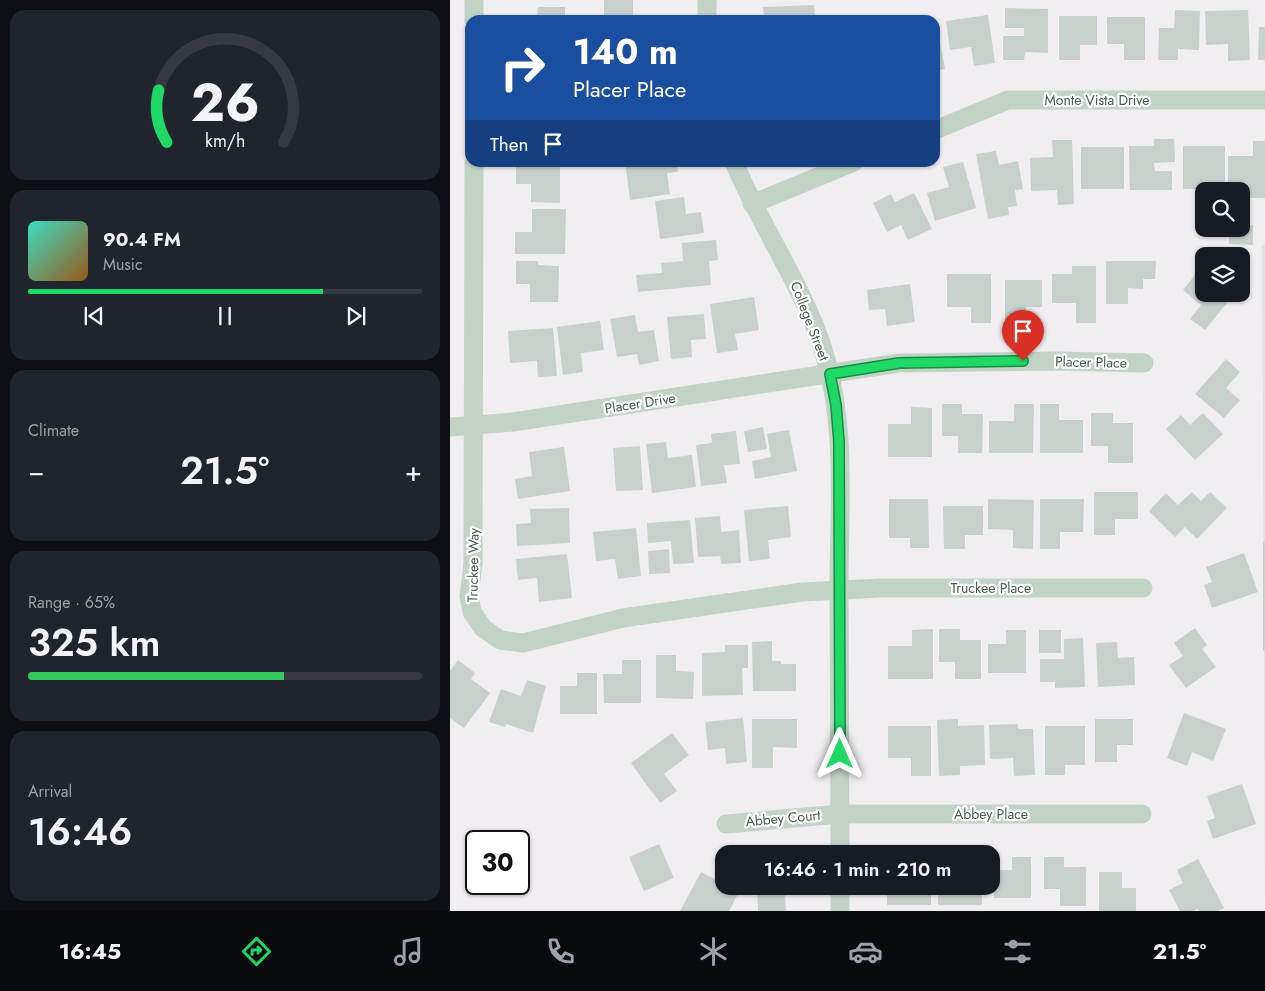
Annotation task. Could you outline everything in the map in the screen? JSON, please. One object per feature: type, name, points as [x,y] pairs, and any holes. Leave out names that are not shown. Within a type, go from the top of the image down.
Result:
[{"type":"street","points":[[474,0],[474,15]]},
{"type":"street","points":[[707,0],[707,15]]},
{"type":"street","name":"Monte Vista Drive","points":[[940,128],[1008,100],[1265,100]]},
{"type":"street","name":"Truckee Way","points":[[474,167],[473,564],[469,596],[472,612],[483,628],[500,640],[523,643],[623,618],[802,592],[839,590]]},
{"type":"street","name":"College Street","points":[[736,167],[752,204],[798,288],[822,346],[836,405],[839,442],[840,845]]},
{"type":"street","points":[[752,204],[842,167]]},
{"type":"street","name":"Placer Place","points":[[830,374],[899,363],[935,361],[1144,364]]},
{"type":"street","name":"Placer Drive","points":[[450,427],[474,426],[830,374]]},
{"type":"street","name":"Truckee Place","points":[[839,590],[1143,588]]},
{"type":"street","name":"Abbey Place","points":[[840,814],[1142,814]]},
{"type":"street","name":"Abbey Court","points":[[726,824],[840,814]]},
{"type":"street","points":[[840,895],[840,911]]},
{"type":"shaded area","points":[[1262,245],[1265,245],[1265,900]]},
{"type":"building","points":[[604,0],[633,0],[633,15],[604,15]]},
{"type":"building","points":[[814,5],[815,15],[764,15],[763,7]]},
{"type":"building","points":[[538,7],[565,7],[565,15],[537,15]]},
{"type":"building","points":[[1005,8],[1048,9],[1048,53],[1025,52],[1024,60],[1003,60],[1003,36],[1024,36],[1024,28],[1005,28]]},
{"type":"building","points":[[1175,10],[1200,11],[1199,50],[1178,49],[1178,60],[1158,60],[1159,28],[1174,28]]},
{"type":"building","points":[[1248,10],[1250,60],[1228,61],[1228,44],[1206,45],[1205,11]]},
{"type":"building","points":[[988,15],[995,63],[974,66],[971,47],[950,50],[946,21]]},
{"type":"building","points":[[1059,16],[1097,16],[1097,45],[1080,45],[1080,60],[1059,60]]},
{"type":"building","points":[[1107,17],[1145,17],[1145,60],[1124,60],[1124,44],[1107,44]]},
{"type":"building","points":[[1259,27],[1265,27],[1265,60],[1258,60]]},
{"type":"building","points":[[940,42],[945,69],[940,70]]},
{"type":"building","points":[[1154,139],[1174,139],[1175,162],[1154,163],[1155,171],[1172,171],[1172,190],[1130,190],[1129,146],[1154,146]]},
{"type":"building","points":[[1052,140],[1072,140],[1074,204],[1058,205],[1057,190],[1031,191],[1030,158],[1053,157]]},
{"type":"building","points":[[1253,141],[1265,141],[1265,198],[1250,198],[1250,182],[1228,182],[1228,156],[1253,156]]},
{"type":"building","points":[[1183,146],[1225,146],[1225,182],[1195,182],[1195,189],[1183,189]]},
{"type":"building","points":[[1081,147],[1124,147],[1124,189],[1081,189]]},
{"type":"building","points":[[996,151],[999,165],[1018,161],[1023,189],[1015,190],[1017,206],[1008,207],[1009,215],[988,219],[976,154]]},
{"type":"building","points":[[963,162],[976,208],[935,221],[927,193],[949,187],[943,167]]},
{"type":"building","points":[[516,167],[560,167],[560,203],[531,202],[531,184],[516,184]]},
{"type":"building","points":[[626,167],[677,167],[678,172],[667,173],[670,194],[630,200]]},
{"type":"building","points":[[914,193],[932,229],[908,240],[901,225],[887,232],[873,203],[891,194],[895,202]]},
{"type":"building","points":[[684,197],[686,214],[701,212],[704,233],[660,239],[655,201]]},
{"type":"building","points":[[532,209],[566,209],[565,254],[515,254],[515,232],[532,232]]},
{"type":"building","points":[[1250,225],[1253,225],[1253,245],[1229,244],[1229,237],[1250,237]]},
{"type":"building","points":[[716,240],[718,260],[709,261],[711,285],[638,292],[636,275],[662,273],[661,263],[683,261],[682,243]]},
{"type":"building","points":[[516,261],[538,261],[538,265],[559,266],[558,302],[530,302],[530,284],[516,284]]},
{"type":"building","points":[[1106,261],[1156,261],[1155,279],[1143,279],[1143,289],[1128,288],[1128,304],[1106,304]]},
{"type":"building","points":[[1072,266],[1096,266],[1096,323],[1076,323],[1076,303],[1052,303],[1052,274],[1072,274]]},
{"type":"building","points":[[947,274],[991,274],[991,323],[971,323],[971,307],[947,307]]},
{"type":"building","points":[[1195,275],[1195,300],[1183,290]]},
{"type":"building","points":[[1005,280],[1042,280],[1042,307],[1026,307],[1026,323],[1005,322]]},
{"type":"building","points":[[910,284],[915,322],[887,326],[885,309],[869,310],[867,290]]},
{"type":"building","points":[[754,297],[759,330],[735,334],[738,350],[717,353],[710,304]]},
{"type":"building","points":[[1197,302],[1228,302],[1205,330],[1190,319],[1201,305]]},
{"type":"building","points":[[704,314],[706,339],[691,340],[692,357],[671,359],[667,317]]},
{"type":"building","points":[[635,315],[638,332],[654,330],[659,361],[639,365],[637,354],[617,357],[610,319]]},
{"type":"building","points":[[600,321],[604,350],[581,353],[583,372],[563,375],[557,327]]},
{"type":"building","points":[[553,328],[557,376],[538,377],[537,361],[510,363],[508,331]]},
{"type":"building","points":[[1226,359],[1240,372],[1226,388],[1240,400],[1224,418],[1195,394]]},
{"type":"building","points":[[942,404],[962,404],[962,414],[983,414],[982,453],[958,453],[958,436],[942,436]]},
{"type":"building","points":[[1014,404],[1034,404],[1033,453],[989,453],[989,421],[1014,421]]},
{"type":"building","points":[[1040,404],[1059,404],[1059,420],[1083,420],[1083,453],[1040,453]]},
{"type":"building","points":[[911,407],[932,408],[932,457],[888,457],[888,424],[911,424]]},
{"type":"building","points":[[1091,413],[1113,413],[1113,423],[1133,423],[1133,463],[1108,463],[1108,446],[1091,446]]},
{"type":"building","points":[[1203,413],[1223,434],[1195,460],[1166,429],[1181,415],[1190,425]]},
{"type":"building","points":[[763,427],[767,449],[748,452],[744,431]]},
{"type":"building","points":[[789,430],[797,471],[755,479],[752,461],[771,457],[767,434]]},
{"type":"building","points":[[736,431],[740,464],[724,465],[727,483],[701,486],[696,445],[712,443],[711,434]]},
{"type":"building","points":[[666,442],[668,458],[692,455],[696,487],[652,493],[646,444]]},
{"type":"building","points":[[640,446],[643,490],[616,491],[613,448]]},
{"type":"building","points":[[564,447],[570,491],[518,499],[515,479],[532,476],[529,452]]},
{"type":"building","points":[[1094,492],[1138,492],[1138,519],[1115,519],[1115,535],[1094,535]]},
{"type":"building","points":[[1192,492],[1201,501],[1210,492],[1227,508],[1197,539],[1185,527],[1175,537],[1149,511],[1166,493],[1178,505]]},
{"type":"building","points":[[889,499],[928,499],[929,548],[910,548],[910,538],[889,538]]},
{"type":"building","points":[[988,499],[1034,500],[1033,549],[1013,548],[1013,530],[988,529]]},
{"type":"building","points":[[1040,499],[1084,499],[1083,532],[1060,532],[1060,549],[1040,549]]},
{"type":"building","points":[[788,506],[791,537],[768,540],[770,559],[749,561],[744,510]]},
{"type":"building","points":[[943,506],[983,506],[983,535],[965,535],[965,549],[944,549]]},
{"type":"building","points":[[569,508],[570,543],[517,546],[516,524],[531,523],[530,509]]},
{"type":"building","points":[[720,516],[721,532],[739,530],[741,563],[721,564],[720,556],[698,557],[695,518]]},
{"type":"building","points":[[690,520],[694,563],[673,564],[671,541],[648,543],[647,523]]},
{"type":"building","points":[[636,528],[641,576],[618,579],[615,559],[596,561],[593,532]]},
{"type":"building","points":[[1263,542],[1265,542],[1265,650],[1263,650]]},
{"type":"building","points":[[669,549],[670,573],[649,574],[648,551]]},
{"type":"building","points":[[1244,553],[1258,592],[1212,608],[1204,585],[1212,582],[1206,567]]},
{"type":"building","points":[[567,554],[572,598],[539,602],[537,578],[518,580],[516,559]]},
{"type":"building","points":[[1195,628],[1207,645],[1202,649],[1216,667],[1186,688],[1169,665],[1183,656],[1174,643]]},
{"type":"building","points":[[933,629],[933,679],[888,679],[888,646],[912,646],[912,630]]},
{"type":"building","points":[[939,629],[960,629],[960,640],[981,640],[981,679],[955,679],[955,662],[939,662]]},
{"type":"building","points":[[1006,630],[1026,630],[1026,673],[988,673],[988,644],[1006,644]]},
{"type":"building","points":[[1039,630],[1061,630],[1061,653],[1039,653]]},
{"type":"building","points":[[1083,638],[1085,687],[1055,688],[1055,682],[1040,682],[1040,659],[1064,659],[1064,639]]},
{"type":"building","points":[[772,641],[772,661],[781,661],[781,664],[796,664],[796,691],[753,691],[752,642]]},
{"type":"building","points":[[1117,642],[1118,658],[1134,657],[1135,685],[1098,687],[1096,643]]},
{"type":"building","points":[[725,645],[748,645],[748,668],[742,668],[743,695],[702,696],[702,653],[725,652]]},
{"type":"building","points":[[656,655],[676,655],[676,671],[694,672],[693,699],[656,698]]},
{"type":"building","points":[[458,660],[475,673],[471,679],[490,693],[464,728],[450,718],[450,671]]},
{"type":"building","points":[[622,660],[641,660],[641,703],[604,703],[603,674],[622,674]]},
{"type":"building","points":[[577,673],[597,673],[597,714],[560,714],[560,686],[577,686]]},
{"type":"building","points":[[527,680],[546,686],[533,733],[506,724],[505,727],[489,722],[501,689],[521,696]]},
{"type":"building","points":[[1184,713],[1226,729],[1213,761],[1192,752],[1187,766],[1167,758]]},
{"type":"building","points":[[743,718],[747,762],[726,764],[725,748],[708,750],[705,722]]},
{"type":"building","points":[[752,719],[797,719],[797,748],[773,747],[773,768],[752,768]]},
{"type":"building","points":[[958,719],[958,726],[984,725],[985,765],[960,766],[960,775],[939,776],[937,720]]},
{"type":"building","points":[[1095,719],[1133,719],[1133,745],[1117,745],[1117,762],[1095,762]]},
{"type":"building","points":[[1018,724],[1018,729],[1033,729],[1035,775],[1014,776],[1013,758],[990,759],[989,725]]},
{"type":"building","points":[[888,726],[931,726],[931,776],[911,776],[911,758],[888,758]]},
{"type":"building","points":[[1045,726],[1085,726],[1085,765],[1065,765],[1065,775],[1045,775]]},
{"type":"building","points":[[672,733],[689,755],[664,774],[677,791],[660,803],[631,763]]},
{"type":"building","points":[[1242,784],[1256,824],[1213,839],[1207,821],[1215,818],[1207,796]]},
{"type":"building","points":[[659,844],[674,878],[644,891],[629,857]]},
{"type":"building","points":[[1012,857],[1031,857],[1031,898],[994,898],[994,895],[1000,895],[1000,870],[1012,870]]},
{"type":"building","points":[[1044,857],[1064,857],[1064,867],[1086,867],[1086,906],[1060,906],[1060,889],[1044,889]]},
{"type":"building","points":[[1198,859],[1224,908],[1218,911],[1199,911],[1198,909],[1180,911],[1169,890],[1183,883],[1177,870]]},
{"type":"building","points":[[701,872],[715,879],[715,895],[737,895],[729,911],[680,911]]},
{"type":"building","points":[[1099,872],[1122,872],[1122,888],[1136,888],[1136,911],[1099,911]]},
{"type":"building","points":[[757,895],[785,895],[786,911],[758,911]]},
{"type":"building","points":[[887,895],[931,895],[931,905],[887,905]]},
{"type":"building","points":[[938,895],[982,895],[982,905],[938,905]]},
{"type":"route","points":[[840,754],[839,442],[836,405],[830,374],[899,363],[1023,361]]}]
